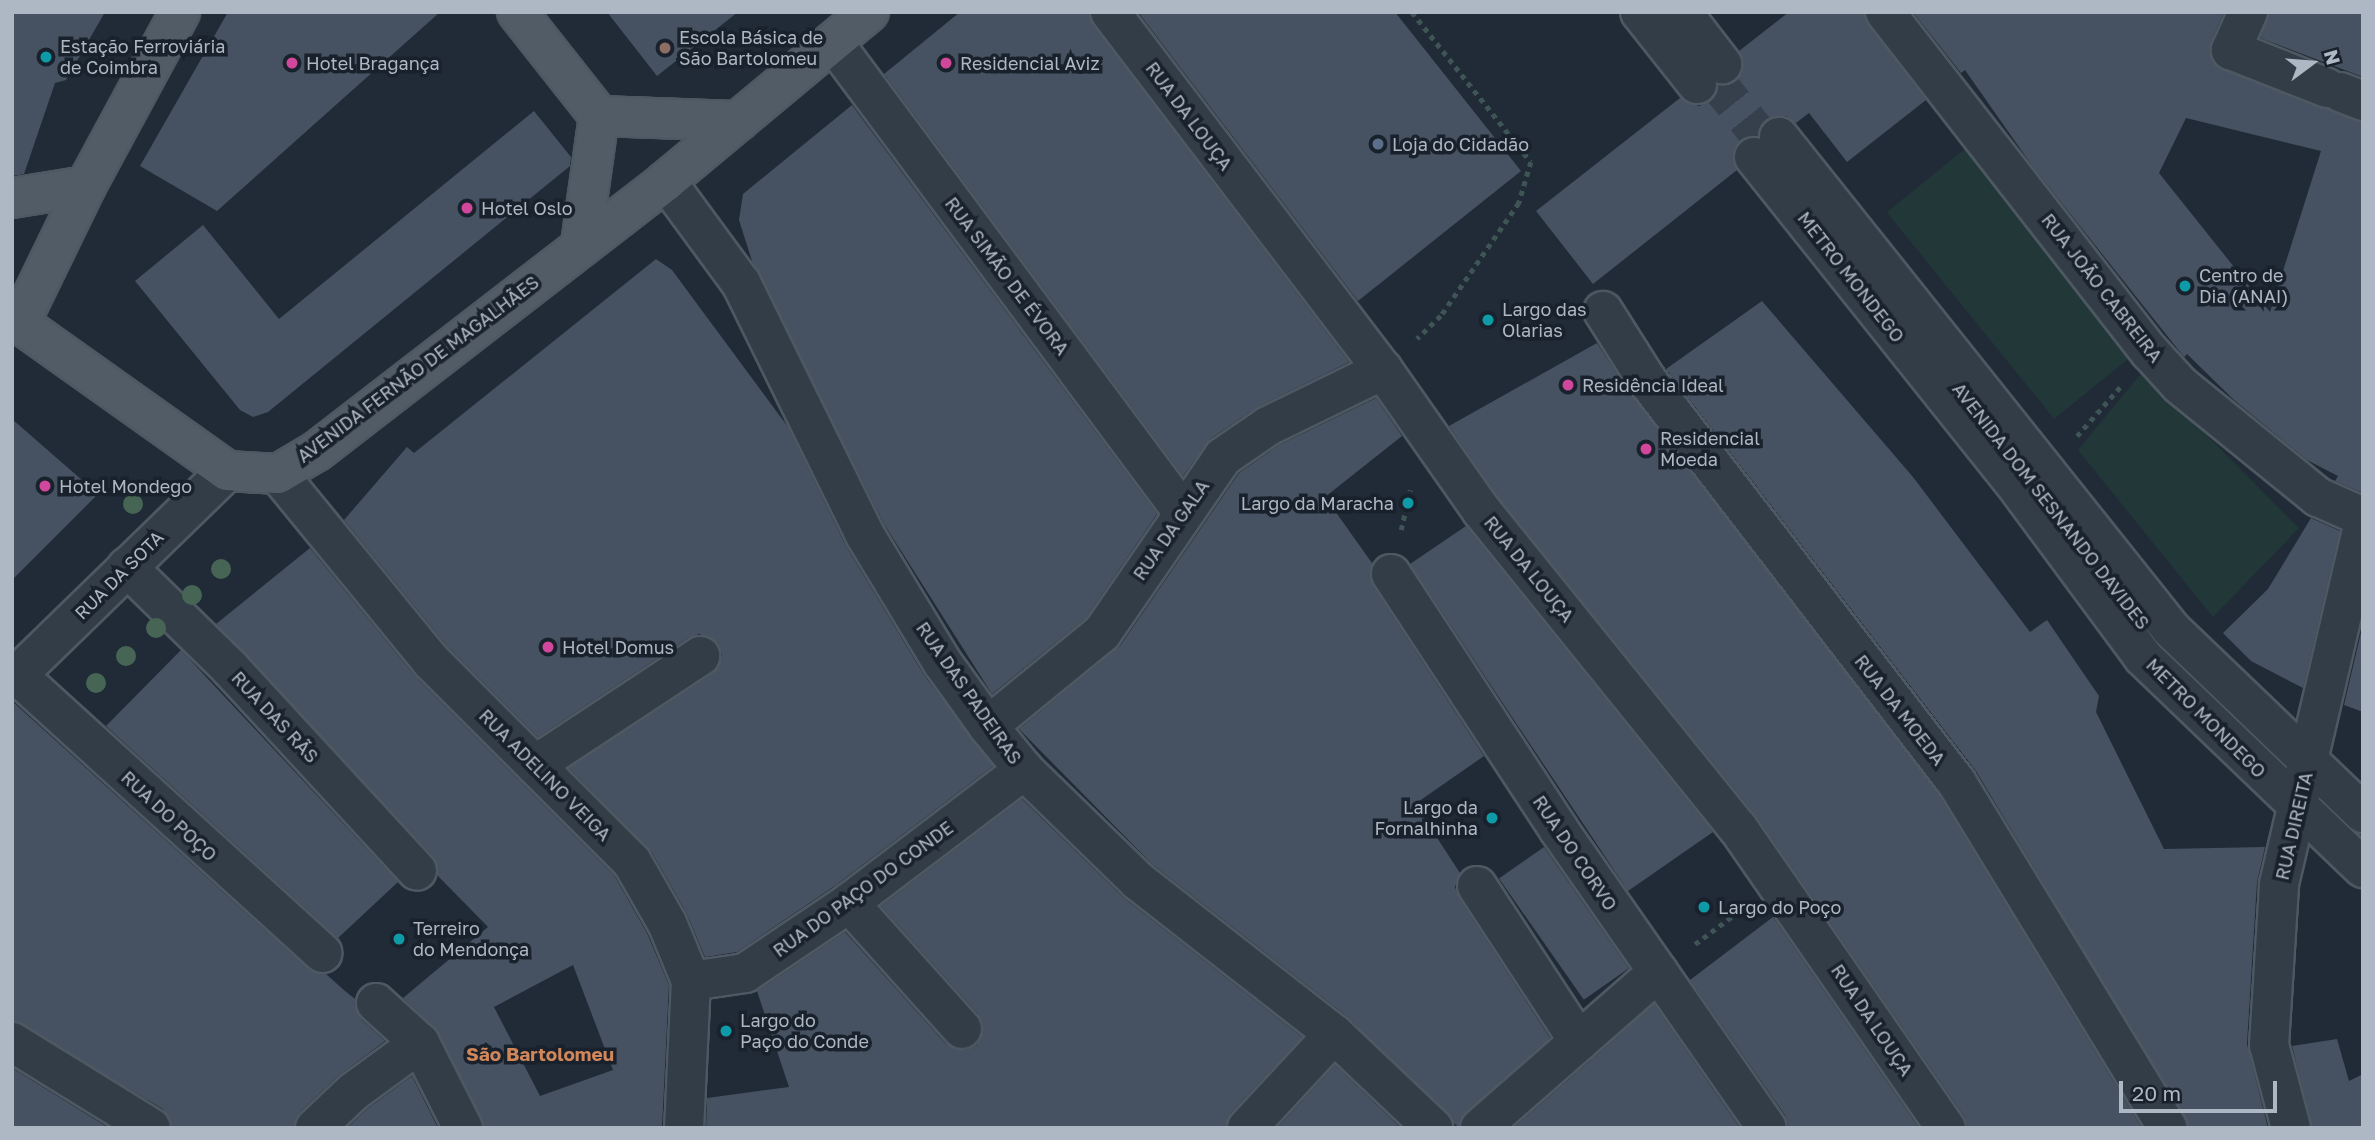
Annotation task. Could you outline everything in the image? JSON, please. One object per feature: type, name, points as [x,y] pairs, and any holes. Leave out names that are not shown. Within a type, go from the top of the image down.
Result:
[{"type":"main road","points":[[180,12],[16,321],[227,471],[278,474]]},
{"type":"main road","points":[[517,12],[599,116],[581,244]]},
{"type":"main road","name":"AVENIDA FERNÃO DE MAGALHÃES","points":[[278,474],[317,451],[581,244],[666,181],[869,12]]},
{"type":"main road","points":[[599,116],[738,121]]},
{"type":"main road","points":[[12,198],[86,186]]},
{"type":"street","name":"RUA DA LOUÇA","points":[[1110,12],[1383,370],[1480,510],[1778,882],[1946,1128]]},
{"type":"street","points":[[1640,12],[1710,74]]},
{"type":"street","points":[[1661,12],[1710,74]]},
{"type":"street","points":[[1682,12],[1710,74]]},
{"type":"street","name":"RUA JOÃO CABREIRA","points":[[1885,12],[2150,352],[2180,385],[2318,497],[2363,517]]},
{"type":"street","points":[[2248,12],[2231,50],[2343,94]]},
{"type":"street","name":"RUA SIMÃO DE ÉVORA","points":[[833,42],[1182,511]]},
{"type":"street","name":"METRO MONDEGO","points":[[2046,470],[1767,147],[2143,657],[2302,785],[2363,868]]},
{"type":"street","name":"RUA DAS PADEIRAS","points":[[666,181],[741,283],[865,535],[942,662],[988,726],[1024,770],[1138,881],[1335,1034],[1433,1128]]},
{"type":"street","name":"RUA DA MOEDA","points":[[1603,311],[1646,379],[1957,783],[2168,1128]]},
{"type":"street","name":"RUA DA GALA","points":[[988,726],[1102,633],[1182,511],[1223,457],[1268,426],[1383,370]]},
{"type":"street","points":[[2046,470],[2171,629],[2302,785],[2363,841]]},
{"type":"street","name":"RUA DA SOTA","points":[[15,677],[227,471]]},
{"type":"street","name":"RUA ADELINO VEIGA","points":[[278,474],[431,661],[632,862],[667,923],[691,981],[684,1128]]},
{"type":"street","name":"RUA DIREITA","points":[[2291,1128],[2269,1045],[2279,884],[2302,785],[2349,660],[2363,527]]},
{"type":"street","name":"RUA DAS RÃS","points":[[127,567],[229,667],[417,871]]},
{"type":"street","name":"RUA DO CORVO","points":[[1391,573],[1658,972],[1767,1128]]},
{"type":"street","points":[[535,765],[700,656]]},
{"type":"street","name":"RUA DO POÇO","points":[[15,677],[323,953]]},
{"type":"street","name":"RUA DO PAÇO DO CONDE","points":[[691,981],[745,973],[849,903],[1024,770]]},
{"type":"street","points":[[2302,785],[2363,813]]},
{"type":"street","points":[[1477,887],[1579,1042]]},
{"type":"street","points":[[849,903],[962,1029]]},
{"type":"street","points":[[1480,1128],[1658,972]]},
{"type":"street","points":[[376,1003],[420,1043],[463,1128]]},
{"type":"street","points":[[1247,1128],[1335,1034]]},
{"type":"street","points":[[12,1042],[151,1128]]},
{"type":"street","points":[[315,1128],[353,1092],[420,1043]]},
{"type":"path","points":[[1383,370],[1441,316],[1519,203],[1531,162],[1412,12]]},
{"type":"path","points":[[2046,470],[2150,352]]},
{"type":"path","points":[[1391,573],[1424,428]]},
{"type":"path","points":[[1658,972],[1778,882]]},
{"type":"green space","points":[[1966,148],[2133,355],[2054,419],[1887,212]]},
{"type":"green space","points":[[2143,371],[2299,528],[2213,617],[2078,450]]},
{"type":"building","name":"Estação Ferroviária de Coimbra","points":[[12,12],[105,12],[66,80],[55,83],[24,174],[12,176]]},
{"type":"building","name":"Hotel Bragança","points":[[228,12],[440,12],[217,211],[140,166]]},
{"type":"building","name":"Escola Básica de São Bartolomeu","points":[[607,12],[738,12],[657,76]]},
{"type":"building","points":[[960,12],[1089,12],[1093,25],[1349,362],[1256,408],[1210,439],[1183,476],[884,74]]},
{"type":"building","name":"Loja do Cidadão","points":[[1138,12],[1395,12],[1521,171],[1358,301]]},
{"type":"building","points":[[1789,12],[1864,12],[1868,25],[1926,100],[1847,162],[1809,113],[1796,123],[1786,116],[1766,120],[1758,136],[1741,140],[1734,148],[1737,170],[1593,284],[1536,211],[1680,98],[1699,106],[1711,101],[1718,85],[1735,82],[1742,73],[1739,51]]},
{"type":"building","points":[[1913,12],[2224,12],[2211,42],[2214,64],[2363,122],[2363,493],[2335,481],[2338,476],[2307,460],[2234,400],[2187,354],[2184,357],[2033,167],[1965,70],[1961,73]],"holes":[[[2186,118],[2321,151],[2270,312],[2159,173]]]},
{"type":"building","points":[[2269,12],[2363,12],[2363,77],[2260,38]]},
{"type":"building","points":[[852,105],[1157,514],[1086,618],[992,694],[884,524],[752,261],[739,220],[743,194]]},
{"type":"building","points":[[534,111],[571,157],[570,166],[268,412],[253,417],[240,410],[135,281],[203,225],[279,319]]},
{"type":"building","points":[[656,259],[672,270],[788,427],[846,546],[924,675],[993,766],[836,885],[737,952],[705,957],[686,912],[651,851],[569,768],[712,674],[722,655],[718,643],[699,634],[688,638],[538,737],[447,646],[344,520],[407,447],[414,453]]},
{"type":"building","points":[[1762,301],[1913,477],[2030,632],[2047,620],[2099,696],[2096,712],[2164,849],[2265,847],[2257,882],[2247,1044],[2268,1128],[2190,1128],[1976,771],[1666,369]]},
{"type":"building","points":[[1597,343],[1629,392],[1939,795],[2142,1128],[1968,1128],[1964,1116],[1756,816],[1498,497],[1449,426]]},
{"type":"building","points":[[1376,398],[1402,436],[1325,497],[1372,563],[1373,586],[1484,756],[1415,804],[1460,873],[1455,887],[1459,898],[1550,1038],[1466,1112],[1459,1128],[1349,1018],[1152,864],[1019,729],[1120,646],[1239,473],[1279,445]]},
{"type":"building","name":"Hotel Mondego","points":[[12,419],[98,494],[12,580]]},
{"type":"building","points":[[2311,518],[2340,531],[2303,688],[2251,661],[2223,633],[2268,589]]},
{"type":"building","points":[[1466,526],[1713,832],[1628,891],[1410,564]]},
{"type":"building","points":[[310,548],[415,676],[614,875],[647,933],[669,985],[662,1128],[485,1128],[438,1031],[403,998],[488,927],[438,876],[433,856],[216,624]],"holes":[[[573,965],[613,1070],[540,1096],[494,1007]]]},
{"type":"building","points":[[2363,624],[2363,712],[2344,705]]},
{"type":"building","points":[[181,650],[398,882],[338,938],[106,726]]},
{"type":"building","points":[[12,701],[308,969],[326,974],[355,999],[361,1019],[385,1041],[338,1076],[300,1112],[294,1128],[173,1128],[163,1109],[12,1020]]},
{"type":"building","points":[[1022,799],[1124,898],[1302,1037],[1231,1113],[1226,1128],[706,1128],[707,1098],[789,1087],[757,991],[845,932],[946,1044],[966,1050],[977,1045],[983,1025],[978,1014],[881,906]]},
{"type":"building","points":[[1544,847],[1629,968],[1584,1000],[1499,879]]},
{"type":"building","points":[[1773,917],[1919,1128],[1789,1128],[1785,1115],[1690,980]]},
{"type":"building","points":[[1654,1004],[1740,1128],[1513,1128],[1591,1060]]},
{"type":"building","points":[[2337,1039],[2349,1081],[2363,1074],[2363,1128],[2312,1128],[2292,1046]]},
{"type":"building","points":[[1335,1065],[1401,1128],[1277,1128]]},
{"type":"building","points":[[12,1068],[109,1128],[12,1128]]},
{"type":"building","points":[[412,1076],[438,1128],[347,1128],[367,1109]]},
{"type":"tunnel","points":[[1710,74],[1768,146]]},
{"type":"place","name":"Escola Básica de São Bartolomeu","points":[[665,48]]},
{"type":"place","name":"Estação Ferroviária de Coimbra","points":[[46,57]]},
{"type":"place","name":"Hotel Bragança","points":[[292,63]]},
{"type":"place","name":"Residencial Aviz","points":[[946,63]]},
{"type":"place","name":"Loja do Cidadão","points":[[1378,144]]},
{"type":"place","name":"Hotel Oslo","points":[[467,208]]},
{"type":"place","name":"Centro de Dia (ANAI)","points":[[2185,286]]},
{"type":"place","name":"Largo das Olarias","points":[[1488,320]]},
{"type":"place","name":"Residência Ideal","points":[[1568,385]]},
{"type":"place","name":"Residencial Moeda","points":[[1646,449]]},
{"type":"place","name":"Hotel Mondego","points":[[45,486]]},
{"type":"place","name":"Largo da Maracha","points":[[1408,503]]},
{"type":"place","name":"Hotel Domus","points":[[548,647]]},
{"type":"place","name":"Largo da Fornalhinha","points":[[1492,818]]},
{"type":"place","name":"Largo do Poço","points":[[1704,907]]},
{"type":"place","name":"Terreiro do Mendonça","points":[[399,939]]},
{"type":"place","name":"Largo do Paço do Conde","points":[[726,1031]]},
{"type":"district","name":"São Bartolomeu","points":[[540,1054]]}]
